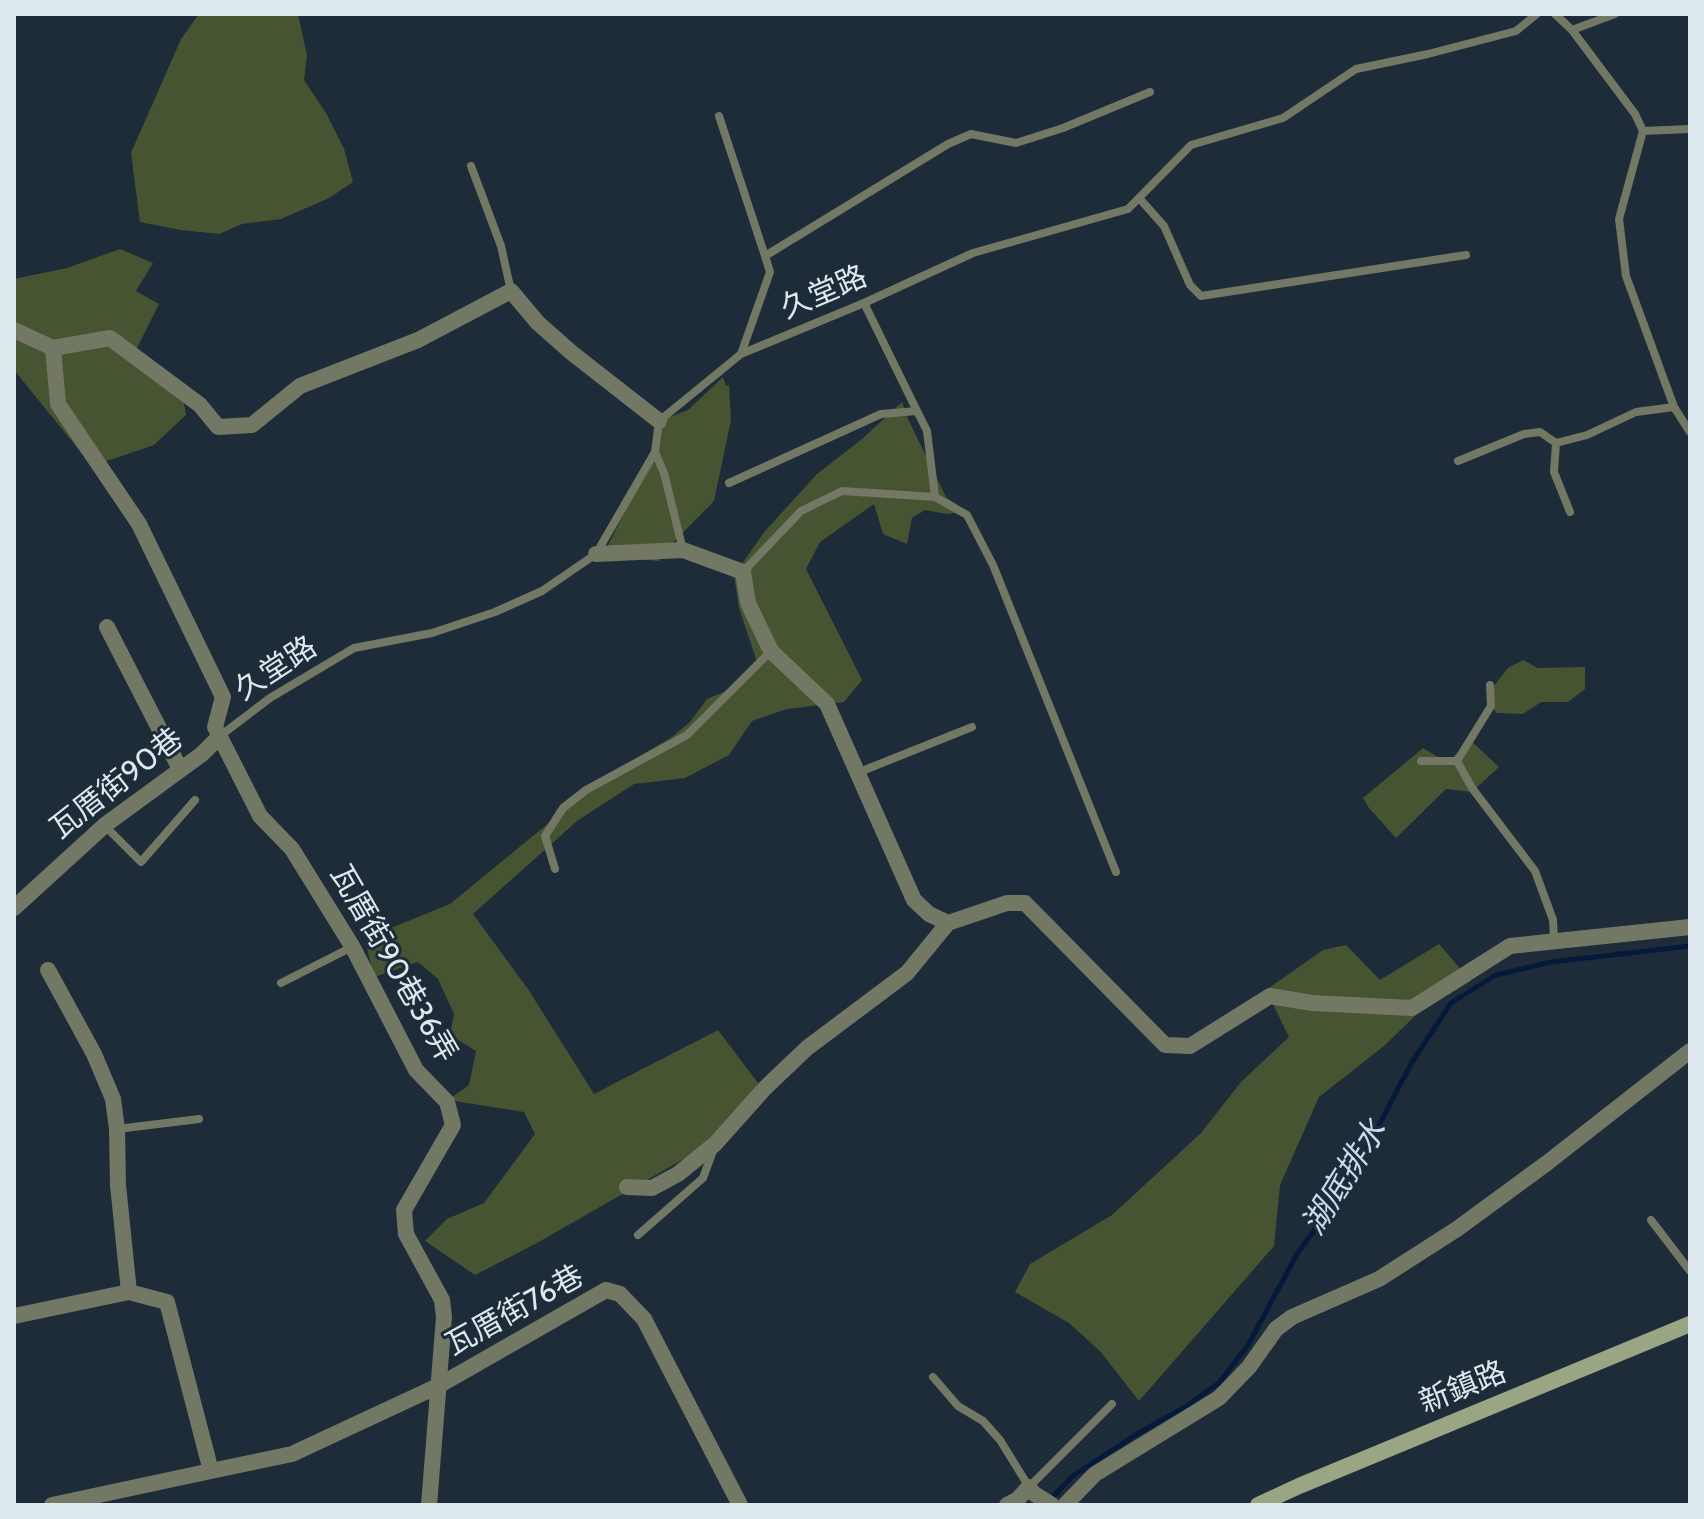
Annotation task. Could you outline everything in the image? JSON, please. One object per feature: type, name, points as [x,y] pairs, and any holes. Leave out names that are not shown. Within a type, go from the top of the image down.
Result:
[{"type":"street","points":[[14,330],[53,348],[110,338],[200,405],[218,427],[252,425],[300,386],[418,340],[511,291],[538,323],[572,353],[659,421]]},
{"type":"street","points":[[53,348],[58,404],[139,524],[223,697],[215,720],[220,736]]},
{"type":"street","points":[[596,554],[683,550],[743,572],[748,603],[771,651],[827,704],[914,900],[929,914],[948,923]]},
{"type":"street","points":[[107,627],[180,769]]},
{"type":"street","name":"瓦厝街90巷","points":[[14,908],[105,825],[202,754],[220,736]]},
{"type":"street","name":"瓦厝街90巷36弄","points":[[220,736],[260,816],[292,849],[352,946],[416,1070],[447,1102],[453,1125],[404,1210],[406,1234],[442,1300],[444,1317],[429,1505]]},
{"type":"street","points":[[627,1187],[652,1188],[678,1174],[715,1144],[765,1088],[807,1048],[907,973],[948,923],[1007,903],[1025,903],[1165,1045],[1190,1046],[1270,996],[1312,1003],[1412,1008],[1510,946],[1690,927]]},
{"type":"street","points":[[48,970],[94,1054],[113,1099],[129,1292]]},
{"type":"street","points":[[1065,1505],[1095,1474],[1219,1398],[1249,1367],[1276,1329],[1292,1317],[1379,1279],[1457,1229],[1690,1051]]},
{"type":"street","name":"瓦厝街76巷","points":[[52,1505],[292,1454],[438,1386],[606,1290],[620,1294],[644,1319],[740,1505]]},
{"type":"street","points":[[14,1316],[129,1292],[167,1302],[211,1471]]},
{"type":"street","name":"新鎮路","points":[[1258,1505],[1690,1324]]},
{"type":"street","points":[[1007,1505],[1030,1495],[1052,1505]]},
{"type":"lane","name":"久堂路","points":[[220,736],[270,698],[354,648],[432,633],[495,612],[542,591],[596,554],[655,452],[659,421],[741,354],[973,253],[1128,209],[1191,145],[1283,118],[1356,69],[1516,31],[1537,14]]},
{"type":"lane","points":[[1555,14],[1572,30],[1635,114],[1643,131],[1619,219],[1626,276],[1674,407],[1690,432]]},
{"type":"lane","points":[[1572,30],[1615,14]]},
{"type":"lane","points":[[765,256],[971,134],[1016,143],[1063,128],[1150,92]]},
{"type":"lane","points":[[719,116],[770,272],[741,354]]},
{"type":"lane","points":[[1643,131],[1690,129]]},
{"type":"lane","points":[[471,166],[501,246],[511,291]]},
{"type":"lane","points":[[1139,198],[1164,226],[1190,285],[1201,296],[1466,255]]},
{"type":"lane","points":[[864,303],[927,431],[935,497]]},
{"type":"lane","points":[[1458,461],[1524,434],[1540,432],[1556,443],[1587,435],[1636,412],[1674,407]]},
{"type":"lane","points":[[729,483],[881,414],[917,411]]},
{"type":"lane","points":[[1556,443],[1554,472],[1570,512]]},
{"type":"lane","points":[[655,452],[664,473],[683,550]]},
{"type":"lane","points":[[743,572],[801,511],[842,491],[935,497],[967,515],[993,565],[1116,872]]},
{"type":"lane","points":[[555,869],[545,836],[563,808],[586,790],[687,735],[771,651]]},
{"type":"lane","points":[[1457,761],[1491,706],[1490,685]]},
{"type":"lane","points":[[856,773],[972,727]]},
{"type":"lane","points":[[1421,761],[1457,761]]},
{"type":"lane","points":[[1457,761],[1472,788],[1535,871],[1553,920],[1554,940]]},
{"type":"lane","points":[[105,825],[141,862],[195,800]]},
{"type":"lane","points":[[281,983],[352,946]]},
{"type":"lane","points":[[117,1129],[199,1119]]},
{"type":"lane","points":[[638,1235],[703,1178],[715,1144]]},
{"type":"lane","points":[[1651,1220],[1690,1271]]},
{"type":"lane","points":[[933,1377],[958,1406],[983,1421],[1000,1440],[1030,1495],[1112,1404]]},
{"type":"green space","points":[[199,14],[298,14],[307,55],[304,80],[326,113],[344,149],[353,182],[329,198],[281,219],[242,224],[219,234],[140,222],[131,153],[181,39]]},
{"type":"green space","points":[[120,249],[153,263],[136,291],[159,304],[136,350],[181,384],[186,415],[154,445],[92,466],[14,370],[14,279],[67,268]]},
{"type":"green space","points":[[723,377],[726,386],[729,385],[731,420],[714,501],[660,556],[660,561],[622,558],[604,553],[655,452],[659,421],[688,410]]},
{"type":"green space","points":[[902,402],[946,497],[966,511],[947,514],[925,510],[912,518],[907,544],[883,534],[874,504],[820,542],[806,569],[862,680],[844,702],[787,709],[752,721],[729,755],[685,778],[634,784],[577,821],[473,914],[528,989],[594,1094],[718,1030],[761,1087],[722,1137],[475,1275],[425,1241],[447,1219],[484,1203],[535,1134],[524,1112],[448,1100],[469,1085],[476,1051],[450,1035],[454,1014],[438,979],[418,962],[374,977],[367,948],[391,928],[450,904],[592,784],[672,737],[690,722],[707,699],[731,689],[757,662],[739,608],[734,575],[765,531],[817,474]]},
{"type":"green space","points":[[1523,660],[1538,668],[1585,667],[1585,689],[1568,702],[1541,702],[1523,714],[1496,713],[1489,700],[1493,687],[1508,668]]},
{"type":"green space","points":[[1469,739],[1499,767],[1472,792],[1446,789],[1396,838],[1363,798],[1423,748],[1448,763]]},
{"type":"green space","points":[[1439,944],[1471,981],[1418,1013],[1384,1046],[1319,1097],[1280,1185],[1274,1246],[1139,1401],[1100,1351],[1069,1323],[1015,1292],[1030,1264],[1112,1215],[1201,1133],[1241,1082],[1289,1037],[1266,990],[1323,950],[1346,945],[1380,980]]},
{"type":"waterway","name":"湖底排水","points":[[1049,1501],[1073,1476],[1219,1383],[1248,1345],[1297,1254],[1348,1184],[1412,1062],[1451,1003],[1496,975],[1551,962],[1690,946]]}]
